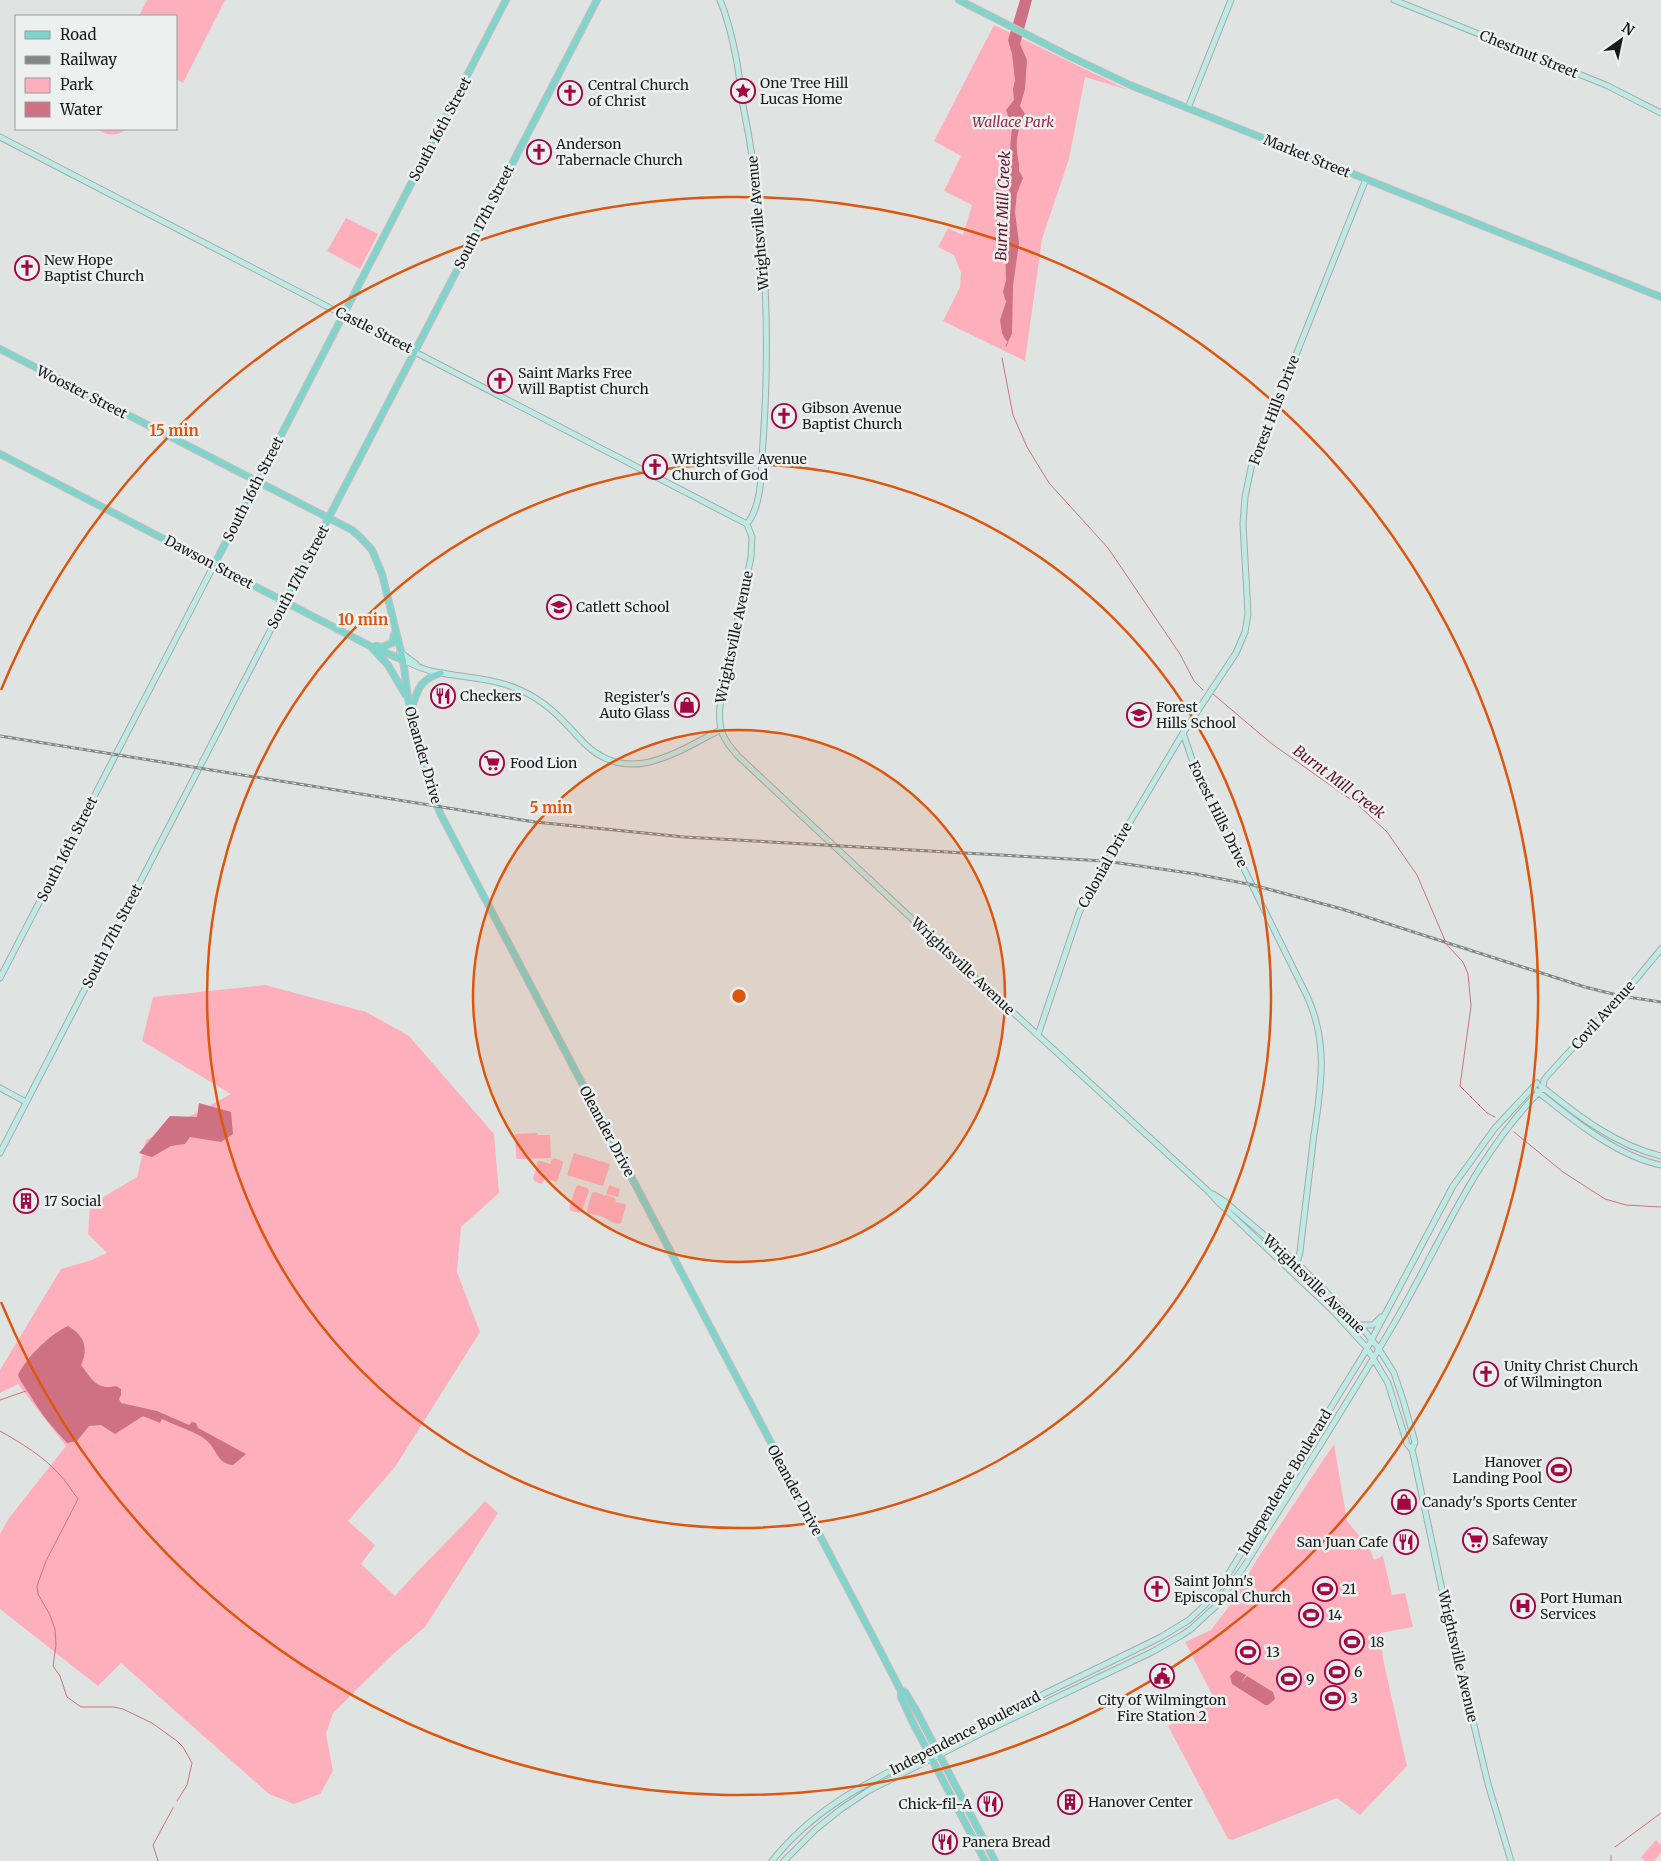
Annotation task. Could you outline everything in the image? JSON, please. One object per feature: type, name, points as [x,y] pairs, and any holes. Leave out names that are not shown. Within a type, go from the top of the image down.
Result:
[{"type":"main road","name":"South 16th Street","points":[[214,565],[506,0]]},
{"type":"main road","name":"South 17th Street","points":[[285,602],[596,0]]},
{"type":"main road","name":"Market Street","points":[[959,0],[1084,64],[1188,108],[1661,297]]},
{"type":"main road","name":"Wooster Street","points":[[0,349],[329,518],[360,537],[372,550]]},
{"type":"main road","name":"Dawson Street","points":[[0,454],[369,645],[403,660]]},
{"type":"main road","name":"Oleander Drive","points":[[372,550],[382,574],[403,660],[408,698],[428,780],[443,820],[901,1691],[901,1698],[985,1861]]},
{"type":"main road","points":[[369,645],[388,645],[394,640],[395,631]]},
{"type":"main road","points":[[369,645],[381,655],[408,698]]},
{"type":"main road","points":[[411,710],[422,683],[428,678],[441,673]]},
{"type":"main road","name":"Oleander Drive","points":[[901,1691],[905,1692],[936,1748],[995,1861]]},
{"type":"street","name":"Wrightsville Avenue","points":[[720,0],[727,22],[740,84],[756,184],[764,284],[766,363],[763,434],[757,504],[748,524],[752,537],[751,557],[720,706],[720,730],[724,740],[738,756],[1208,1191],[1325,1304],[1367,1348],[1388,1383],[1407,1444],[1412,1450],[1444,1600],[1488,1784],[1511,1861]]},
{"type":"street","points":[[1188,108],[1232,0]]},
{"type":"street","name":"Chestnut Street","points":[[1394,0],[1606,85],[1661,113]]},
{"type":"street","name":"Castle Street","points":[[0,137],[748,524]]},
{"type":"street","name":"Forest Hills Drive","points":[[1296,1263],[1300,1252],[1322,1080],[1320,1036],[1307,996],[1197,774],[1183,733],[1236,653],[1246,632],[1248,614],[1243,524],[1245,497],[1251,468],[1366,179]]},
{"type":"street","name":"South 16th Street","points":[[0,978],[214,565]]},
{"type":"street","name":"South 17th Street","points":[[0,1153],[285,602]]},
{"type":"street","name":"Dawson Street","points":[[400,652],[419,666]]},
{"type":"street","name":"Dawson Street","points":[[403,660],[430,671],[491,680],[523,691],[554,711],[592,750],[607,758],[627,764],[660,760],[720,730]]},
{"type":"street","name":"Colonial Drive","points":[[1038,1035],[1079,912],[1089,890],[1183,733]]},
{"type":"street","name":"Covil Avenue","points":[[1537,1083],[1544,1080],[1661,949]]},
{"type":"street","points":[[1543,1088],[1544,1080]]},
{"type":"street","points":[[1537,1083],[1616,1139],[1634,1148],[1661,1156]]},
{"type":"street","name":"Independence Boulevard","points":[[772,1861],[809,1822],[834,1802],[859,1787],[986,1722],[1161,1638],[1197,1613],[1217,1591],[1233,1569],[1367,1348],[1453,1186],[1495,1128],[1537,1083]]},
{"type":"street","points":[[0,1088],[26,1102]]},
{"type":"street","points":[[1532,1088],[1613,1146],[1639,1158],[1661,1165]]},
{"type":"street","name":"Independence Boulevard","points":[[784,1861],[807,1837],[841,1809],[868,1791],[988,1730],[1152,1652],[1191,1629],[1208,1614],[1245,1566],[1374,1358],[1481,1164],[1505,1129],[1543,1088]]},
{"type":"street","name":"Wrightsville Avenue","points":[[1208,1191],[1224,1201],[1296,1263],[1372,1339],[1394,1373],[1415,1442],[1412,1450]]},
{"type":"street","points":[[1359,1325],[1373,1325],[1386,1311]]},
{"type":"green space","points":[[147,0],[225,0],[183,83],[178,80],[178,15],[140,15]]},
{"type":"green space","name":"Wallace Park","points":[[994,25],[1128,90],[1085,77],[1069,159],[1042,239],[1025,361],[943,321],[960,287],[961,273],[954,255],[938,247],[948,228],[963,235],[972,205],[944,191],[961,156],[934,141]]},
{"type":"green space","points":[[100,130],[124,130],[112,135]]},
{"type":"green space","points":[[346,218],[378,234],[360,269],[327,251]]},
{"type":"green space","points":[[265,985],[366,1012],[409,1036],[494,1134],[499,1193],[461,1227],[457,1272],[480,1332],[395,1467],[348,1521],[375,1545],[361,1564],[395,1596],[485,1501],[498,1513],[425,1627],[392,1655],[333,1713],[326,1734],[333,1771],[320,1794],[294,1804],[269,1794],[121,1663],[98,1686],[0,1609],[0,1534],[9,1518],[66,1446],[18,1384],[0,1393],[0,1370],[61,1269],[92,1260],[107,1253],[88,1234],[90,1205],[137,1177],[146,1140],[231,1094],[142,1041],[153,997]]},
{"type":"green space","points":[[537,1133],[538,1135],[550,1135],[551,1158],[517,1159],[515,1134]]},
{"type":"green space","points":[[574,1153],[610,1164],[603,1186],[567,1175]]},
{"type":"green space","points":[[555,1158],[563,1163],[557,1182],[546,1177],[542,1184],[534,1181],[533,1178],[538,1161],[550,1164]]},
{"type":"green space","points":[[578,1185],[587,1188],[589,1191],[582,1211],[579,1213],[571,1211],[569,1208]]},
{"type":"green space","points":[[609,1185],[620,1189],[618,1197],[606,1194]]},
{"type":"green space","points":[[595,1192],[615,1198],[616,1202],[625,1204],[621,1223],[616,1224],[588,1213],[587,1210],[592,1193]]},
{"type":"green space","points":[[1334,1444],[1347,1521],[1370,1549],[1374,1560],[1383,1556],[1392,1595],[1405,1593],[1413,1627],[1380,1633],[1383,1659],[1407,1766],[1360,1815],[1337,1798],[1232,1840],[1228,1839],[1168,1726],[1216,1702],[1185,1642],[1211,1630],[1230,1605],[1256,1561]]},
{"type":"green space","points":[[1656,1840],[1661,1845],[1661,1853],[1654,1861],[1645,1861],[1641,1857]]},
{"type":"water","points":[[1020,0],[1032,0],[1020,44],[1027,60],[1025,89],[1020,106],[1025,114],[1020,127],[1017,145],[1019,171],[1023,178],[1017,193],[1015,212],[1019,243],[1013,286],[1012,334],[1008,342],[1002,333],[1000,320],[1006,302],[1003,292],[1006,280],[1005,246],[1010,236],[1006,224],[1010,201],[1008,170],[1012,127],[1006,110],[1014,100],[1013,89],[1015,80],[1012,54],[1008,40]]},
{"type":"water","points":[[199,1103],[231,1112],[233,1134],[221,1142],[190,1137],[185,1144],[171,1146],[152,1157],[139,1153],[170,1116],[197,1117]]},
{"type":"water","points":[[68,1326],[84,1342],[85,1353],[81,1365],[91,1379],[99,1385],[104,1387],[116,1386],[121,1389],[119,1399],[121,1403],[157,1411],[189,1425],[192,1422],[196,1423],[198,1428],[246,1454],[233,1465],[228,1464],[220,1459],[210,1444],[197,1434],[162,1419],[160,1423],[143,1416],[115,1434],[101,1425],[89,1426],[77,1441],[67,1443],[42,1414],[18,1375],[27,1361],[40,1347],[54,1334]]},
{"type":"water","points":[[1236,1670],[1246,1675],[1242,1682],[1247,1676],[1273,1692],[1275,1699],[1268,1705],[1265,1705],[1232,1684],[1230,1676]]},
{"type":"waterway","name":"Burnt Mill Creek","points":[[1006,346],[1008,342]]},
{"type":"waterway","name":"Burnt Mill Creek","points":[[1002,358],[1013,415],[1027,447],[1049,483],[1108,548],[1180,654],[1194,681],[1203,690]]},
{"type":"waterway","name":"Burnt Mill Creek","points":[[1213,694],[1272,744],[1357,804],[1387,832],[1417,875],[1447,945],[1463,962],[1468,974],[1471,1006],[1460,1086],[1487,1113],[1495,1117]]},
{"type":"waterway","name":"Burnt Mill Creek","points":[[1514,1132],[1563,1172],[1605,1199],[1626,1205],[1661,1207]]},
{"type":"waterway","points":[[0,1400],[26,1391]]},
{"type":"waterway","points":[[0,1431],[24,1445],[53,1467],[78,1499],[46,1561],[37,1586],[38,1594],[50,1615],[55,1629],[56,1645],[53,1666],[60,1676],[67,1697],[81,1707],[114,1707],[123,1709],[152,1723],[177,1741],[183,1747],[192,1763],[187,1785],[177,1801]]},
{"type":"waterway","points":[[158,1861],[153,1845],[173,1808]]},
{"type":"waterway","name":"Burnt Mill Creek","points":[[1615,1847],[1661,1813]]},
{"type":"waterway","name":"Burnt Mill Creek","points":[[1611,1856],[1611,1861]]},
{"type":"railway","points":[[0,736],[535,822],[684,837],[1105,861],[1196,874],[1253,885],[1342,909],[1585,987],[1621,996],[1661,1002]]},
{"type":"place","name":"One Tree Hill Lucas Home","points":[[743,91]]},
{"type":"place","name":"Central Church of Christ","points":[[570,93]]},
{"type":"place","name":"Anderson Tabernacle Church","points":[[539,152]]},
{"type":"place","name":"New Hope Baptist Church","points":[[27,268]]},
{"type":"place","name":"Saint Marks Free Will Baptist Church","points":[[500,381]]},
{"type":"place","name":"Gibson Avenue Baptist Church","points":[[784,416]]},
{"type":"place","name":"Wrightsville Avenue Church of God","points":[[655,467]]},
{"type":"place","name":"Catlett School","points":[[559,607]]},
{"type":"place","name":"Checkers","points":[[443,696]]},
{"type":"place","name":"Register's Auto Glass","points":[[687,705]]},
{"type":"place","name":"Forest Hills School","points":[[1139,715]]},
{"type":"place","name":"Food Lion","points":[[492,763]]},
{"type":"place","name":"17 Social","points":[[26,1201]]},
{"type":"place","name":"Unity Christ Church of Wilmington","points":[[1486,1374]]},
{"type":"place","name":"Hanover Landing Pool","points":[[1559,1470]]},
{"type":"place","name":"Canady's Sports Center","points":[[1404,1502]]},
{"type":"place","name":"Safeway","points":[[1475,1540]]},
{"type":"place","name":"San Juan Cafe","points":[[1406,1542]]},
{"type":"place","name":"Saint John's Episcopal Church","points":[[1157,1589]]},
{"type":"place","name":"21","points":[[1325,1589]]},
{"type":"place","name":"Port Human Services","points":[[1523,1606]]},
{"type":"place","name":"14","points":[[1311,1615]]},
{"type":"place","name":"18","points":[[1352,1642]]},
{"type":"place","name":"13","points":[[1248,1652]]},
{"type":"place","name":"6","points":[[1337,1672]]},
{"type":"place","name":"City of Wilmington Fire Station 2","points":[[1162,1676]]},
{"type":"place","name":"9","points":[[1289,1679]]},
{"type":"place","name":"3","points":[[1333,1698]]},
{"type":"place","name":"Hanover Center","points":[[1070,1802]]},
{"type":"place","name":"Chick-fil-A","points":[[990,1804]]},
{"type":"place","name":"Panera Bread","points":[[945,1842]]}]
